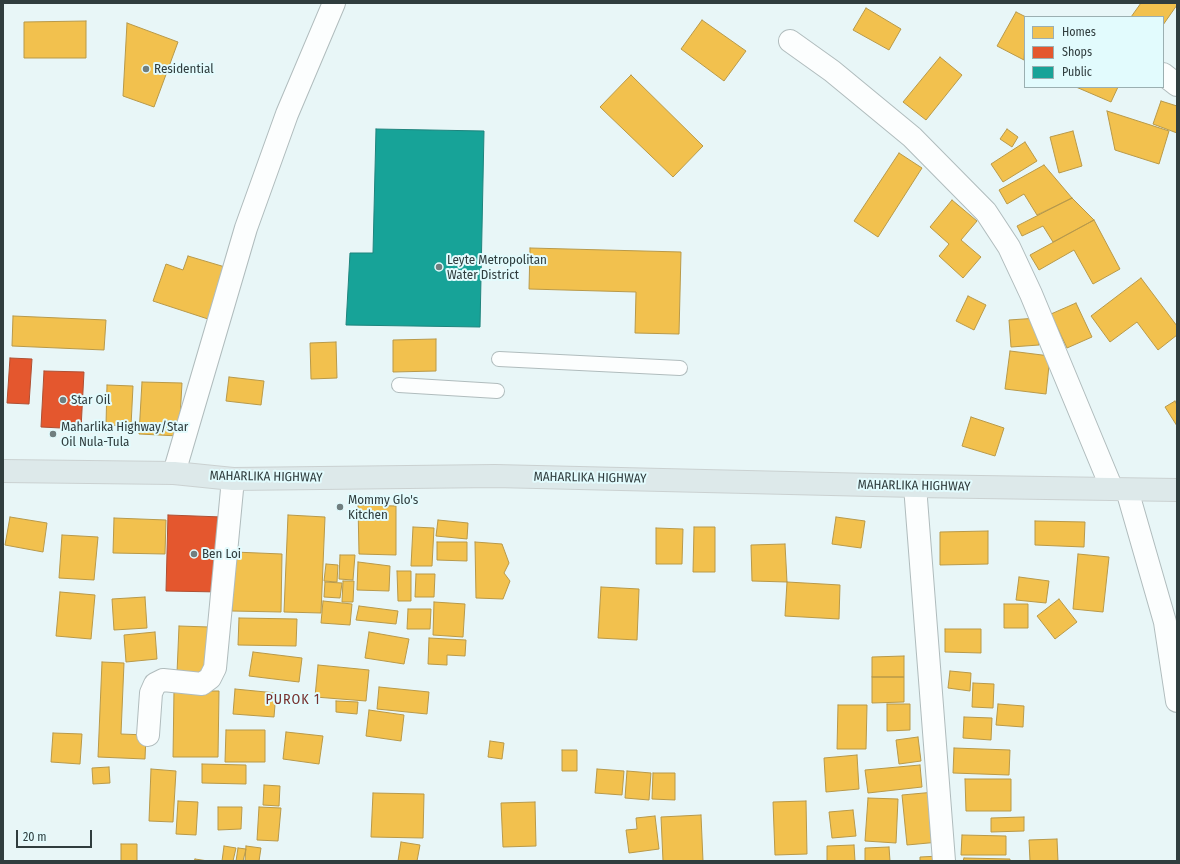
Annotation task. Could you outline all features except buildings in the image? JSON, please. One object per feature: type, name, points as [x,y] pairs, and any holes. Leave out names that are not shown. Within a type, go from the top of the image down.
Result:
[{"type":"main road","name":"MAHARLIKA HIGHWAY","points":[[3,471],[174,473],[233,479],[495,476],[915,486],[1177,490]]},
{"type":"street","points":[[174,473],[246,228],[287,114],[334,3]]},
{"type":"street","points":[[790,41],[832,71],[912,137],[986,212],[1009,247],[1120,490],[1165,622],[1177,701]]},
{"type":"street","points":[[1164,75],[1177,85]]},
{"type":"street","points":[[148,736],[151,693],[156,684],[164,680],[202,684],[210,678],[215,668],[233,479]]},
{"type":"street","points":[[915,486],[944,861]]},
{"type":"lane","points":[[499,359],[680,368]]},
{"type":"lane","points":[[399,385],[497,391]]},
{"type":"place","name":"Residential","points":[[146,69]]},
{"type":"place","name":"Leyte Metropolitan Water District","points":[[439,267]]},
{"type":"place","name":"Star Oil","points":[[63,400]]},
{"type":"place","name":"Maharlika Highway/Star Oil Nula-Tula","points":[[53,434]]},
{"type":"place","name":"Mommy Glo's Kitchen","points":[[340,507]]},
{"type":"place","name":"Ben Loi","points":[[194,554]]},
{"type":"district","name":"PUROK 1","points":[[293,700]]}]
